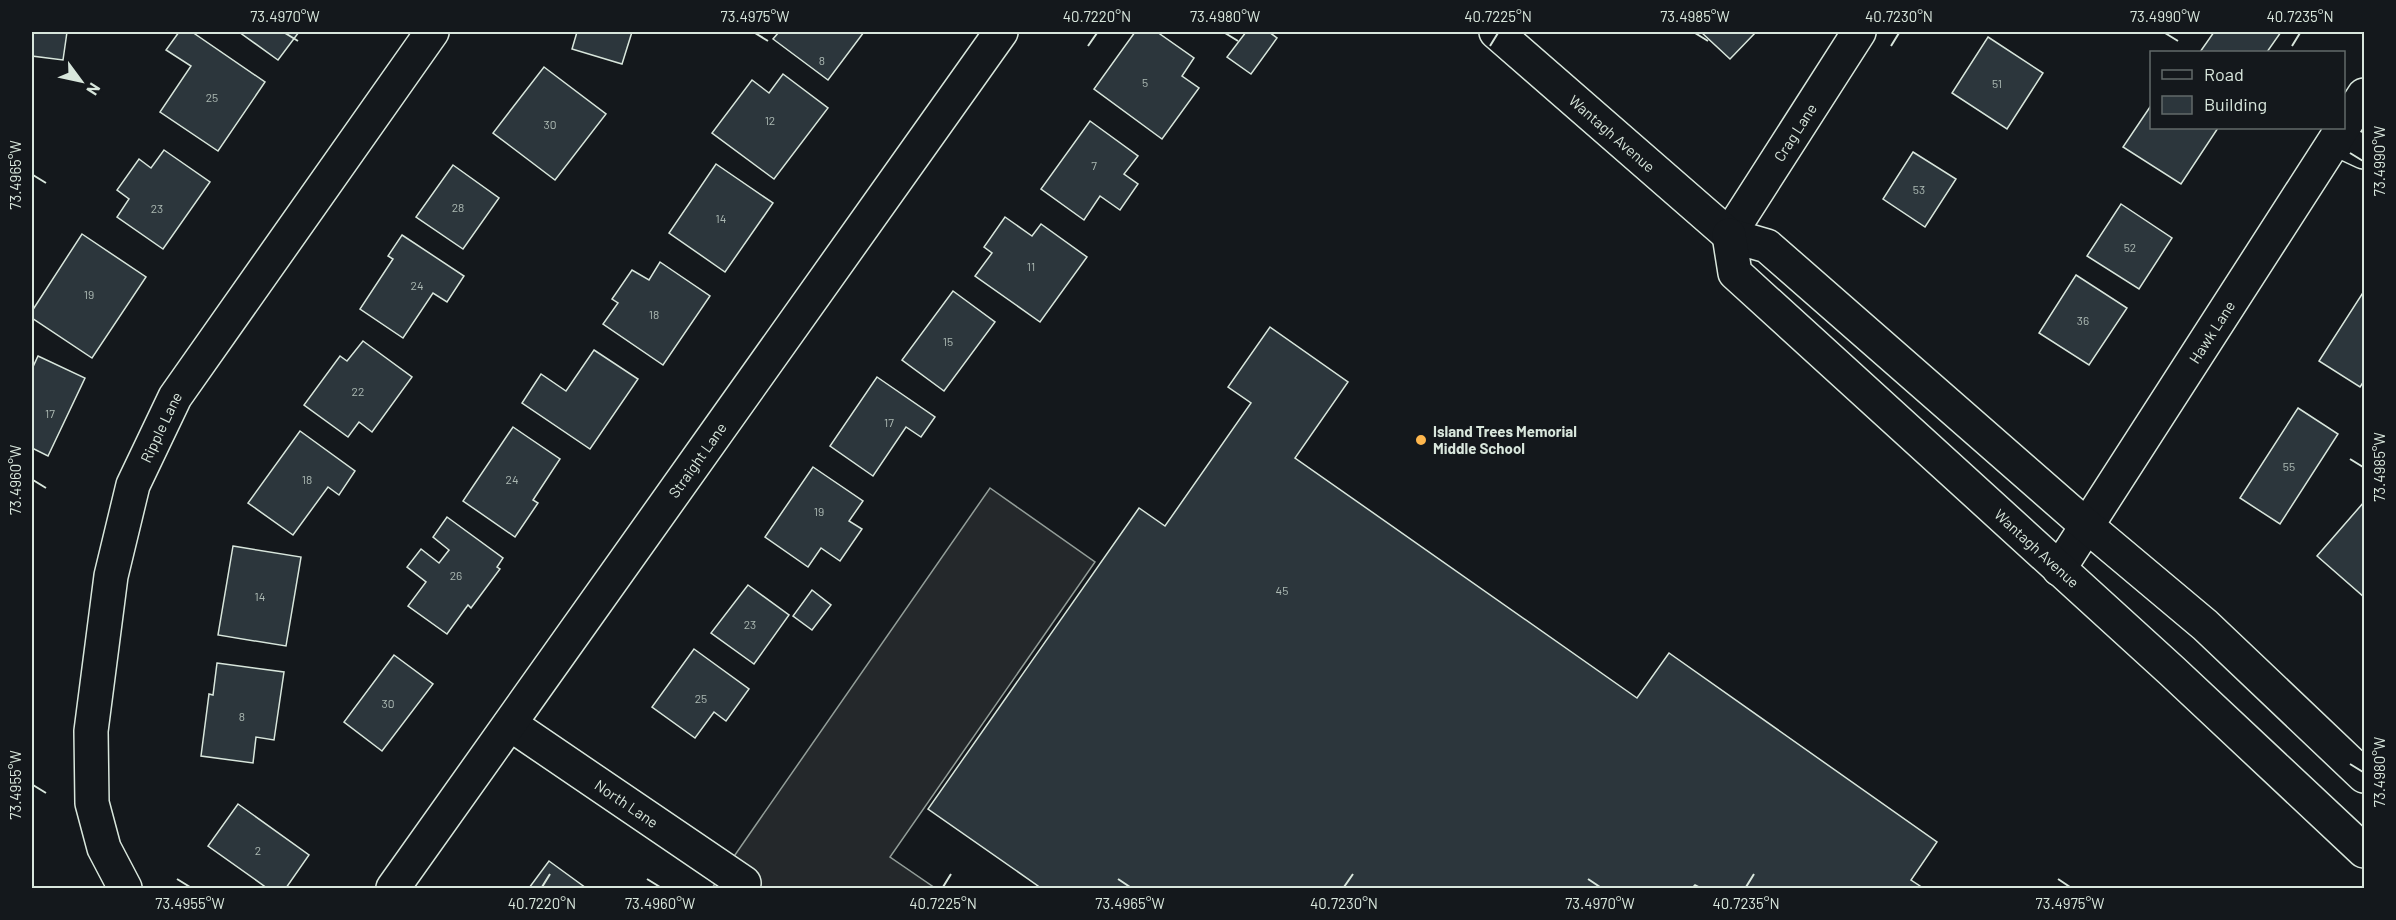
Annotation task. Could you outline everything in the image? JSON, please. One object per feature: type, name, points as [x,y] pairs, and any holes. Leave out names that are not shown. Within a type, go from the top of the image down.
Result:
[{"type":"street","name":"Ripple Lane","points":[[125,888],[104,848],[92,803],[91,731],[111,576],[133,484],[175,397],[432,32]]},
{"type":"street","name":"Straight Lane","points":[[393,888],[1001,32]]},
{"type":"street","name":"Wantagh Avenue","points":[[1496,32],[1729,235],[1767,246],[2205,626],[2364,776]]},
{"type":"street","name":"Crag Lane","points":[[1729,235],[1859,32]]},
{"type":"street","name":"Hawk Lane","points":[[2060,569],[2087,526],[2350,146],[2364,95]]},
{"type":"street","name":"Wantagh Avenue","points":[[1729,235],[1735,273],[2060,569],[2364,851]]},
{"type":"street","name":"North Lane","points":[[510,724],[744,883]]},
{"type":"shaded area","points":[[990,488],[1095,562],[890,857],[935,888],[712,888]]},
{"type":"building","points":[[32,32],[67,32],[63,60],[32,56]]},
{"type":"building","points":[[179,32],[192,32],[265,82],[218,151],[160,112],[191,66],[166,50]]},
{"type":"building","points":[[239,32],[299,32],[278,60]]},
{"type":"building","points":[[577,32],[632,32],[622,64],[572,49]]},
{"type":"building","points":[[779,32],[864,32],[828,80],[773,39]]},
{"type":"building","points":[[1135,32],[1157,32],[1194,58],[1182,76],[1199,88],[1162,139],[1094,89]]},
{"type":"building","points":[[1246,32],[1269,32],[1277,38],[1251,74],[1227,57]]},
{"type":"building","points":[[1701,32],[1756,32],[1730,59]]},
{"type":"building","points":[[2214,32],[2281,32],[2268,51],[2201,51]]},
{"type":"building","points":[[1988,37],[2043,73],[2007,129],[1952,93]]},
{"type":"building","points":[[544,67],[606,114],[555,180],[493,133]]},
{"type":"building","points":[[783,74],[828,108],[774,179],[712,133],[752,80],[769,93]]},
{"type":"building","points":[[2150,107],[2150,129],[2217,129],[2181,184],[2123,147]]},
{"type":"building","points":[[1090,121],[1138,156],[1124,174],[1138,184],[1120,210],[1100,196],[1084,220],[1041,189]]},
{"type":"building","points":[[164,150],[210,182],[163,249],[117,217],[129,199],[117,190],[139,159],[151,168]]},
{"type":"building","points":[[1913,152],[1956,179],[1925,227],[1883,199]]},
{"type":"building","points":[[716,164],[773,203],[725,272],[669,233]]},
{"type":"building","points":[[453,165],[499,198],[463,249],[416,217]]},
{"type":"building","points":[[2121,204],[2172,238],[2139,289],[2087,256]]},
{"type":"building","points":[[1005,217],[1032,236],[1041,224],[1087,257],[1040,322],[975,276],[992,253],[984,247]]},
{"type":"building","points":[[82,234],[146,277],[92,358],[32,318],[32,311]]},
{"type":"building","points":[[402,235],[464,276],[447,302],[433,293],[403,338],[360,309],[393,259],[388,256]]},
{"type":"building","points":[[660,262],[710,296],[663,365],[603,324],[618,303],[612,299],[632,270],[649,280]]},
{"type":"building","points":[[2076,275],[2127,308],[2089,365],[2039,333]]},
{"type":"building","points":[[953,291],[995,322],[944,391],[902,360]]},
{"type":"building","points":[[2364,291],[2364,381],[2360,387],[2319,361]]},
{"type":"building","points":[[1270,327],[1348,382],[1295,458],[1637,698],[1669,653],[1937,842],[1911,880],[1923,888],[1701,888],[1695,885],[1692,888],[1041,888],[928,809],[1139,508],[1165,526],[1251,403],[1228,387]]},
{"type":"building","points":[[363,341],[412,377],[372,432],[359,422],[348,437],[304,405],[340,356],[347,361]]},
{"type":"building","points":[[594,350],[638,379],[590,449],[522,403],[541,374],[566,391]]},
{"type":"building","points":[[38,356],[85,378],[48,456],[32,448],[32,369]]},
{"type":"building","points":[[877,377],[935,417],[921,437],[906,427],[873,476],[830,446]]},
{"type":"building","points":[[2298,408],[2338,434],[2280,524],[2240,498]]},
{"type":"building","points":[[513,427],[560,459],[533,500],[538,503],[515,537],[463,501]]},
{"type":"building","points":[[300,431],[355,471],[339,495],[328,487],[293,535],[248,503]]},
{"type":"building","points":[[813,467],[863,501],[849,521],[862,529],[840,561],[821,548],[808,567],[765,537]]},
{"type":"building","points":[[2364,502],[2364,597],[2317,556]]},
{"type":"building","points":[[447,517],[503,558],[497,567],[500,569],[471,608],[468,605],[447,634],[408,606],[426,582],[407,567],[421,549],[439,563],[449,550],[433,537]]},
{"type":"building","points":[[233,546],[301,557],[286,646],[218,635]]},
{"type":"building","points":[[748,585],[789,615],[754,664],[711,633]]},
{"type":"building","points":[[812,590],[831,605],[812,630],[793,616]]},
{"type":"building","points":[[694,649],[749,689],[726,721],[714,712],[695,738],[652,707]]},
{"type":"building","points":[[394,655],[433,684],[382,751],[344,722]]},
{"type":"building","points":[[217,663],[284,672],[274,740],[256,737],[253,763],[201,756],[209,694],[213,695]]},
{"type":"building","points":[[238,804],[309,855],[286,888],[267,888],[208,846]]},
{"type":"building","points":[[549,861],[586,888],[529,888]]},
{"type":"place","name":"Island Trees Memorial Middle School","points":[[1421,440]]}]
